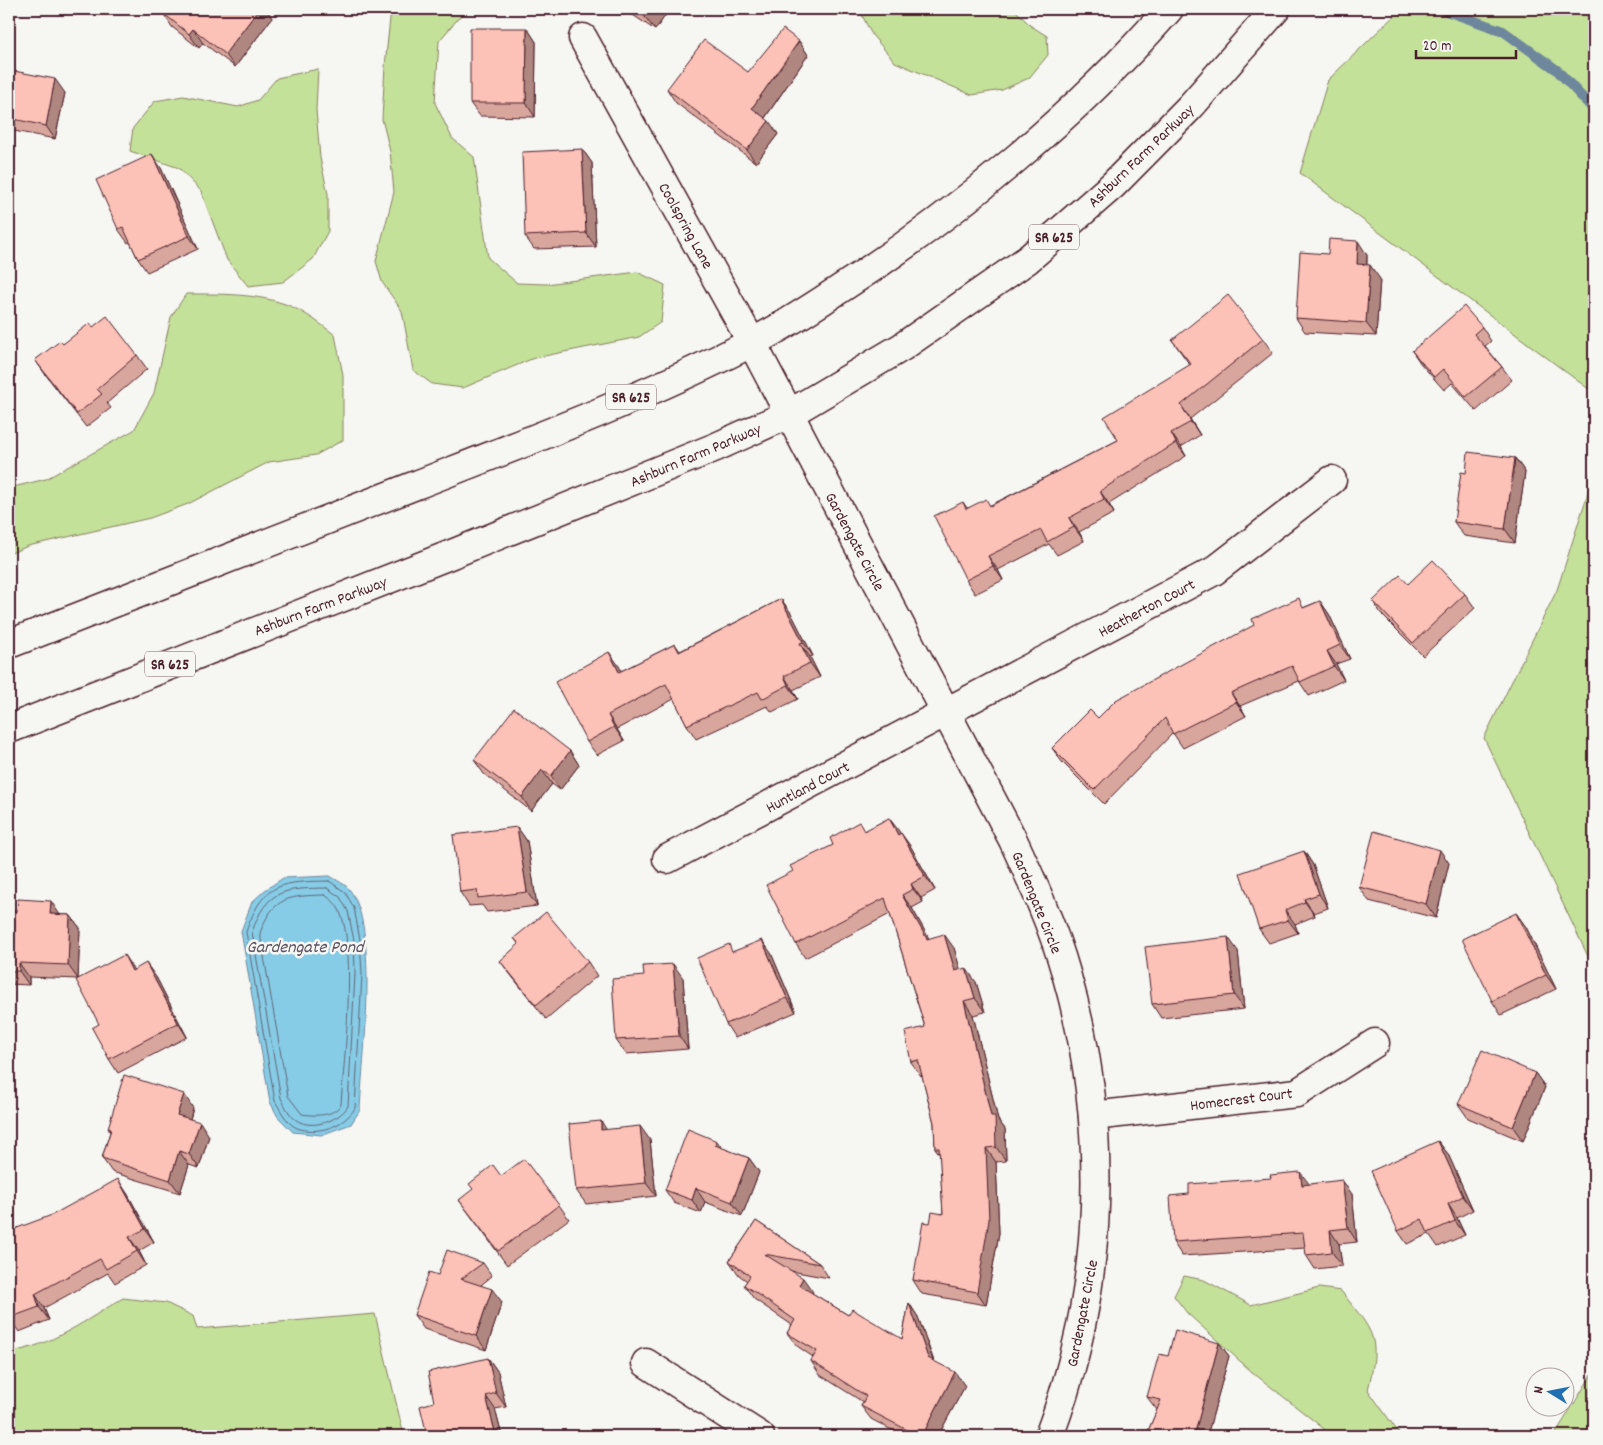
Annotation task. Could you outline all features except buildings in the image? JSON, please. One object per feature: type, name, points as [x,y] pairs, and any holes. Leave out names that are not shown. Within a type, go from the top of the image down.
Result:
[{"type":"main road","name":"SR 625","points":[[9,644],[499,452],[614,405],[752,343],[884,261],[956,207],[1055,123],[1137,46],[1169,9]]},
{"type":"main road","name":"Ashburn Farm Parkway","points":[[9,729],[519,527],[716,447],[789,414],[902,347],[1027,260],[1113,185],[1176,122],[1276,9]]},
{"type":"main road","name":"Coolspring Lane","points":[[583,38],[752,343],[789,414]]},
{"type":"main road","name":"Gardengate Circle","points":[[789,414],[1012,840],[1039,896],[1066,972],[1083,1044],[1094,1116],[1096,1175],[1094,1236],[1087,1297],[1075,1356],[1049,1436]]},
{"type":"main road","name":"Heatherton Court","points":[[946,713],[1214,571],[1332,480]]},
{"type":"main road","name":"Huntland Court","points":[[667,859],[946,713]]},
{"type":"main road","name":"Homecrest Court","points":[[1094,1116],[1297,1093],[1375,1043]]},
{"type":"main road","points":[[646,1363],[760,1436]]},
{"type":"green space","points":[[391,9],[471,9],[462,14],[439,41],[435,103],[452,138],[474,157],[488,258],[517,283],[546,284],[637,272],[665,285],[661,322],[639,337],[534,358],[463,388],[432,384],[413,370],[402,311],[382,282],[376,261],[394,192],[390,151],[382,119]]},
{"type":"green space","points":[[859,9],[1014,9],[1031,26],[1047,36],[1048,55],[1029,78],[1002,90],[972,95],[895,62],[872,35]]},
{"type":"green space","points":[[1401,9],[1594,9],[1594,393],[1300,173],[1328,80]]},
{"type":"green space","points":[[318,69],[316,110],[320,158],[328,194],[328,231],[313,259],[283,282],[248,286],[227,260],[201,191],[179,168],[130,151],[133,128],[155,101],[183,96],[238,107],[258,100],[277,78]]},
{"type":"green space","points":[[186,294],[252,296],[278,302],[302,312],[335,335],[343,375],[343,440],[316,455],[269,462],[188,504],[150,518],[28,546],[9,554],[9,488],[46,479],[134,430],[154,393],[171,317]]},
{"type":"green space","points":[[1594,455],[1594,969],[1484,738],[1557,590],[1587,496]]},
{"type":"green space","points":[[1184,1276],[1204,1280],[1251,1305],[1319,1288],[1341,1291],[1361,1317],[1372,1336],[1374,1358],[1368,1390],[1401,1436],[1333,1436],[1252,1372],[1187,1313],[1174,1296]]},
{"type":"green space","points":[[123,1298],[166,1303],[193,1316],[197,1329],[375,1314],[404,1436],[9,1436],[9,1352],[24,1349],[54,1338]]},
{"type":"green space","points":[[1594,1371],[1594,1436],[1554,1436],[1565,1418],[1576,1418],[1576,1400]]},
{"type":"water","name":"Gardengate Pond","points":[[330,876],[349,889],[358,907],[364,932],[367,963],[366,1029],[360,1110],[351,1124],[321,1135],[293,1132],[278,1117],[270,1102],[241,931],[252,902],[265,890],[283,878]]},
{"type":"waterway","points":[[1441,9],[1503,31],[1557,70],[1594,110]]}]
